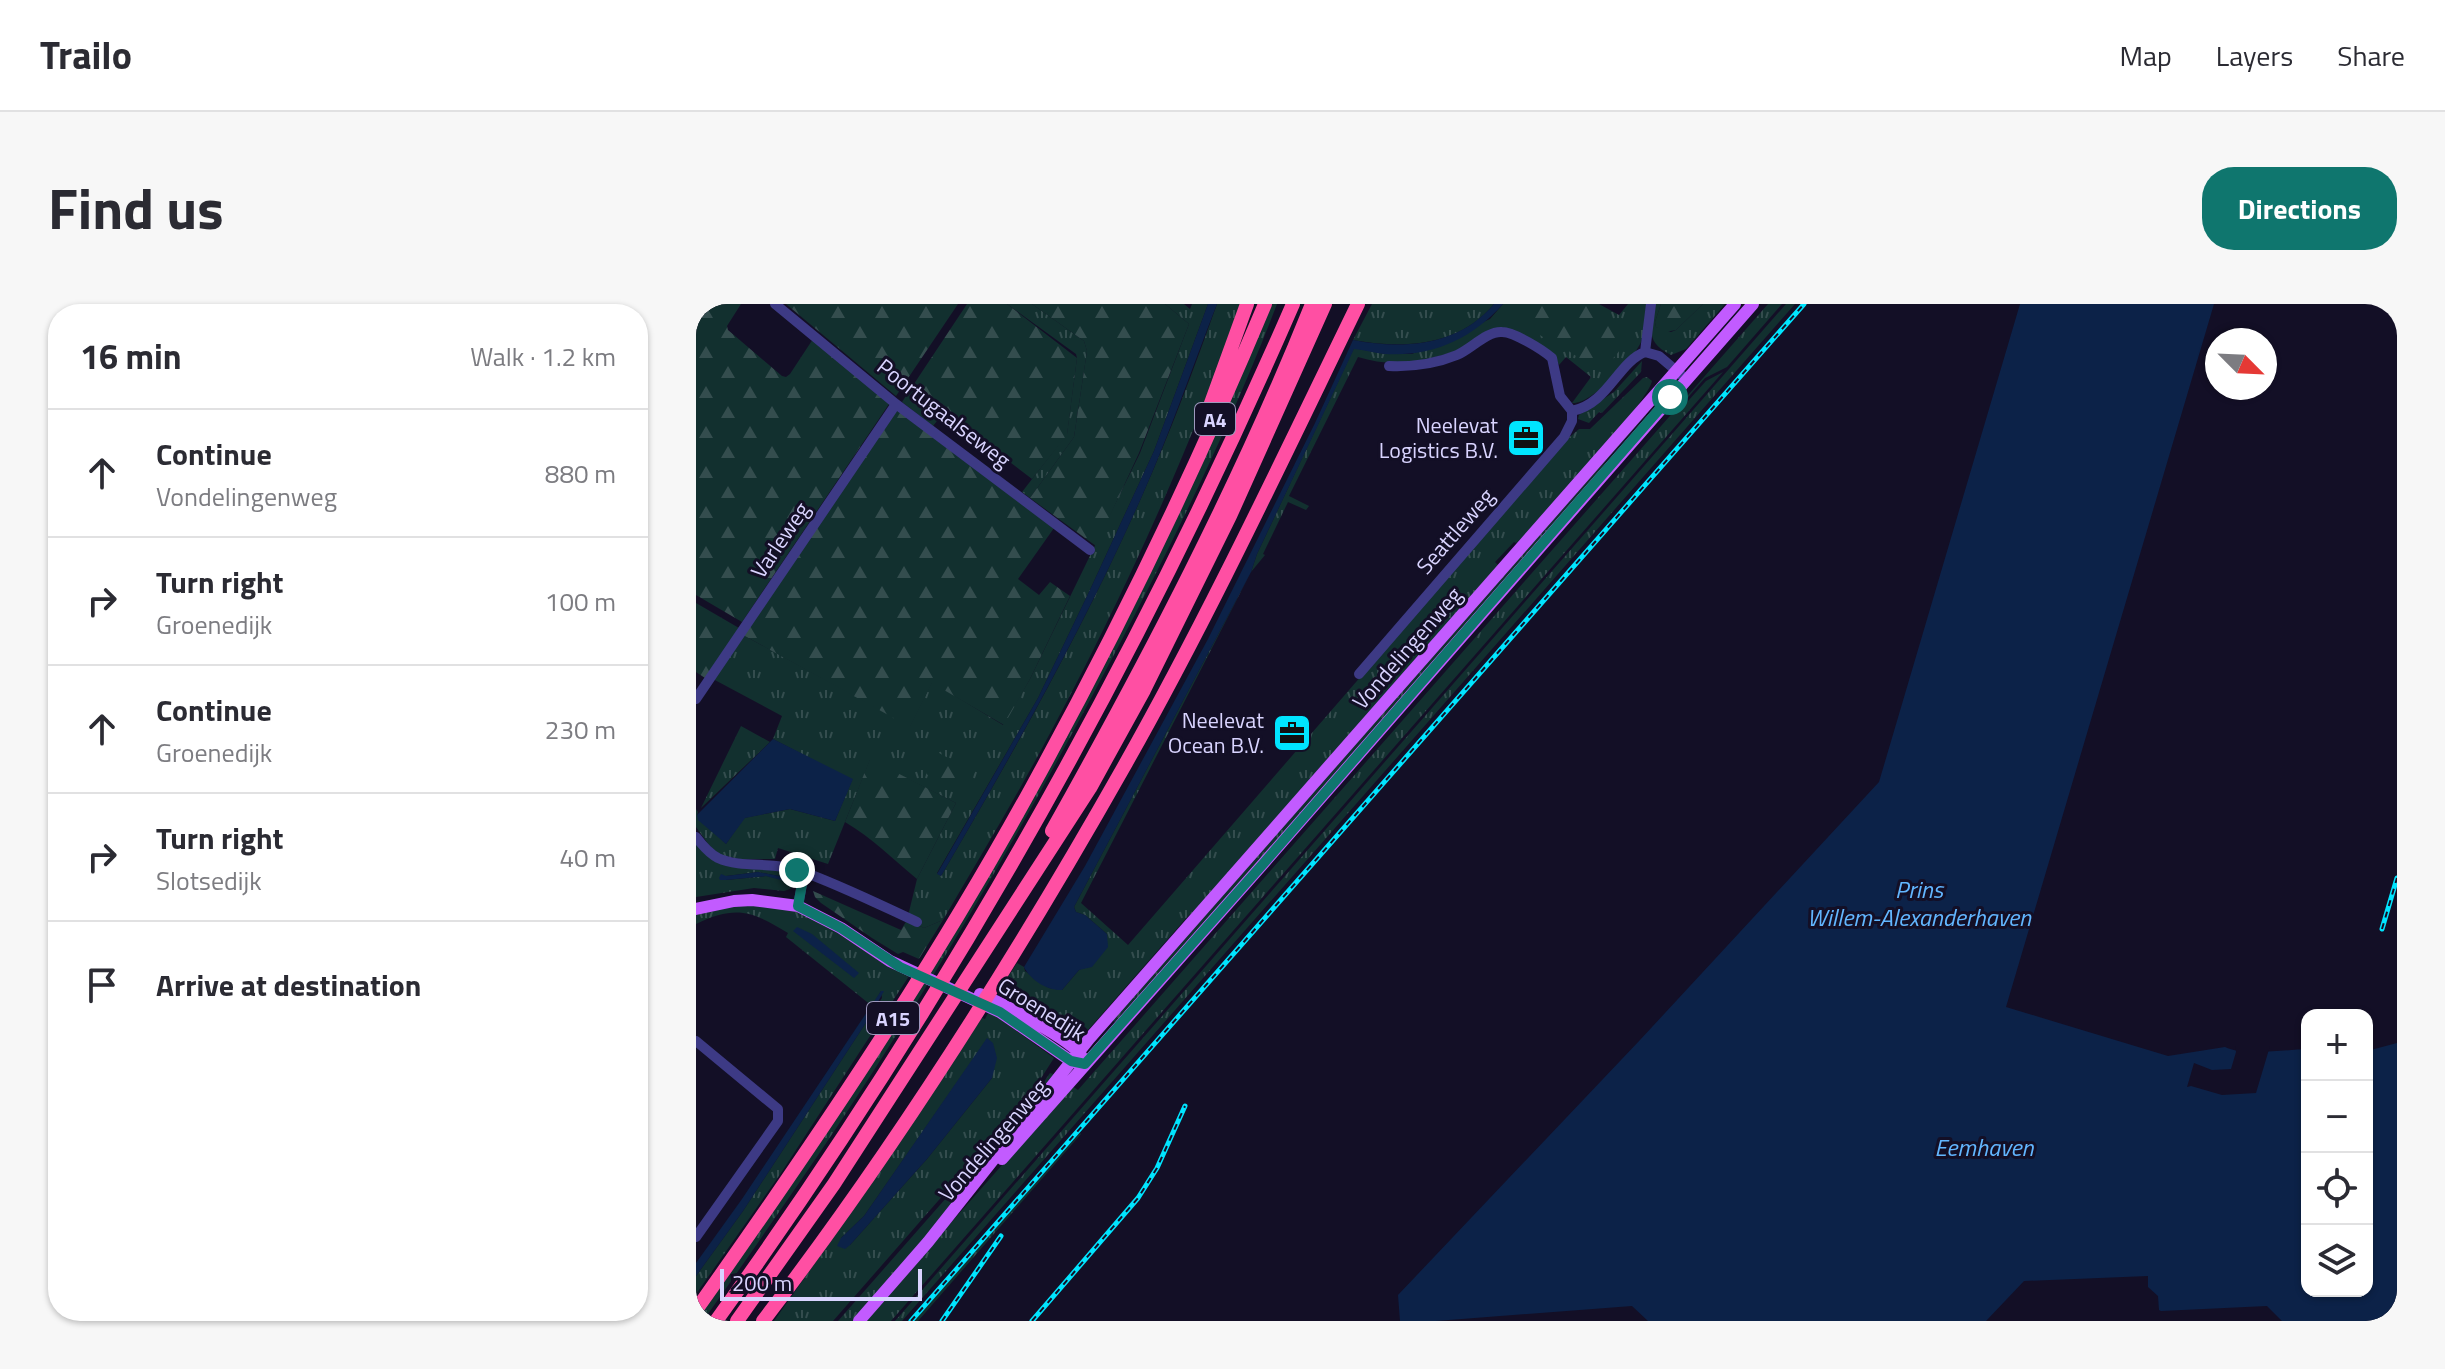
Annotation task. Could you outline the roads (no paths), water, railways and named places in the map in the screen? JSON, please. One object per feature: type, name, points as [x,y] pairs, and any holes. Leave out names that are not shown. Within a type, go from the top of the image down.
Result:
[{"type":"highway","name":"A15","points":[[696,1310],[817,1137],[947,931],[1037,777],[1163,534],[1247,304]]},
{"type":"highway","name":"A4","points":[[1163,534],[1265,304]]},
{"type":"highway","name":"A4","points":[[1246,413],[1285,304]]},
{"type":"highway","name":"A15","points":[[716,1321],[843,1139],[981,919],[1142,625],[1246,413],[1293,304]]},
{"type":"highway","name":"A15","points":[[985,951],[1175,604],[1284,374],[1312,304]]},
{"type":"highway","name":"A15","points":[[737,1321],[834,1184],[1090,788],[1144,690],[1230,516],[1325,304]]},
{"type":"highway","points":[[763,1321],[961,1037],[1126,763],[1225,575],[1358,304]]},
{"type":"main road","name":"Vondelingenweg","points":[[928,1242],[1263,864],[1681,375],[1735,304]]},
{"type":"main road","name":"Vondelingenweg","points":[[859,1321],[928,1242],[1075,1056],[1681,375],[1753,304]]},
{"type":"main road","name":"Groenedijk","points":[[696,909],[752,900],[798,906],[828,920],[901,965],[997,1007],[1085,1064]]},
{"type":"main road","name":"Groenedijk","points":[[997,1007],[1056,1051],[1075,1056]]},
{"type":"main road","points":[[1056,1051],[1061,1074]]},
{"type":"street","name":"Poortugaalseweg","points":[[775,304],[896,404],[1090,550]]},
{"type":"street","points":[[1645,352],[1651,304]]},
{"type":"street","points":[[1389,366],[1421,366],[1457,355],[1494,333],[1509,333],[1552,358],[1560,396],[1572,411],[1601,395],[1637,355],[1645,352],[1659,356],[1681,375]]},
{"type":"street","name":"Varleweg","points":[[696,699],[896,404]]},
{"type":"street","name":"Seattleweg","points":[[1359,674],[1564,437],[1572,421],[1572,411]]},
{"type":"street","points":[[696,837],[722,860],[769,863],[804,873],[917,922]]},
{"type":"street","points":[[798,906],[804,873]]},
{"type":"street","points":[[696,1041],[778,1109],[778,1121],[696,1237]]},
{"type":"water","points":[[1208,304],[1217,304],[1162,448],[1120,545],[1047,689],[941,876],[937,874],[1038,698],[1089,592],[1154,451]]},
{"type":"water","points":[[1494,304],[1503,304],[1478,327],[1435,349],[1385,354],[1354,349],[1251,572],[1074,907],[1076,912],[1085,915],[1107,934],[1108,947],[1092,967],[1079,970],[1062,990],[1040,984],[1024,967],[1085,866],[1208,639],[1353,340],[1391,344],[1429,342],[1464,329]]},
{"type":"water","points":[[2020,304],[2214,304],[2006,1007],[2168,1056],[2225,1047],[2253,1052],[2301,1049],[2301,1297],[2373,1297],[2373,1049],[2397,1043],[2397,1321],[2282,1321],[2267,1306],[2161,1311],[2158,1296],[2148,1287],[2148,1276],[2024,1281],[1986,1321],[1648,1321],[1632,1306],[1400,1321],[1398,1295],[1879,782]]},
{"type":"water","points":[[773,739],[853,779],[835,821],[790,809],[745,818],[726,844],[698,820],[697,815]]},
{"type":"water","points":[[758,872],[790,878],[792,883],[766,876],[719,878],[721,874]]},
{"type":"water","points":[[797,927],[812,934],[859,973],[854,978],[793,931]]},
{"type":"water","points":[[881,991],[884,991],[869,1018],[743,1211],[696,1276],[696,1263]]},
{"type":"water","points":[[987,1038],[993,1043],[997,1058],[992,1078],[927,1159],[850,1245],[845,1249],[837,1246],[864,1216]]},
{"type":"railway","points":[[911,1321],[1804,304]]},
{"type":"railway","points":[[2382,929],[2397,878]]},
{"type":"railway","points":[[1032,1321],[1138,1198],[1157,1168],[1185,1106]]},
{"type":"railway","points":[[942,1321],[1001,1236]]},
{"type":"place","name":"Neelevat Logistics B.V.","points":[[1526,438]]},
{"type":"place","name":"Neelevat Ocean B.V.","points":[[1292,733]]},
{"type":"water label","name":"Prins Willem-Alexanderhaven","points":[[1919,903]]},
{"type":"water label","name":"Eemhaven","points":[[1984,1147]]}]
